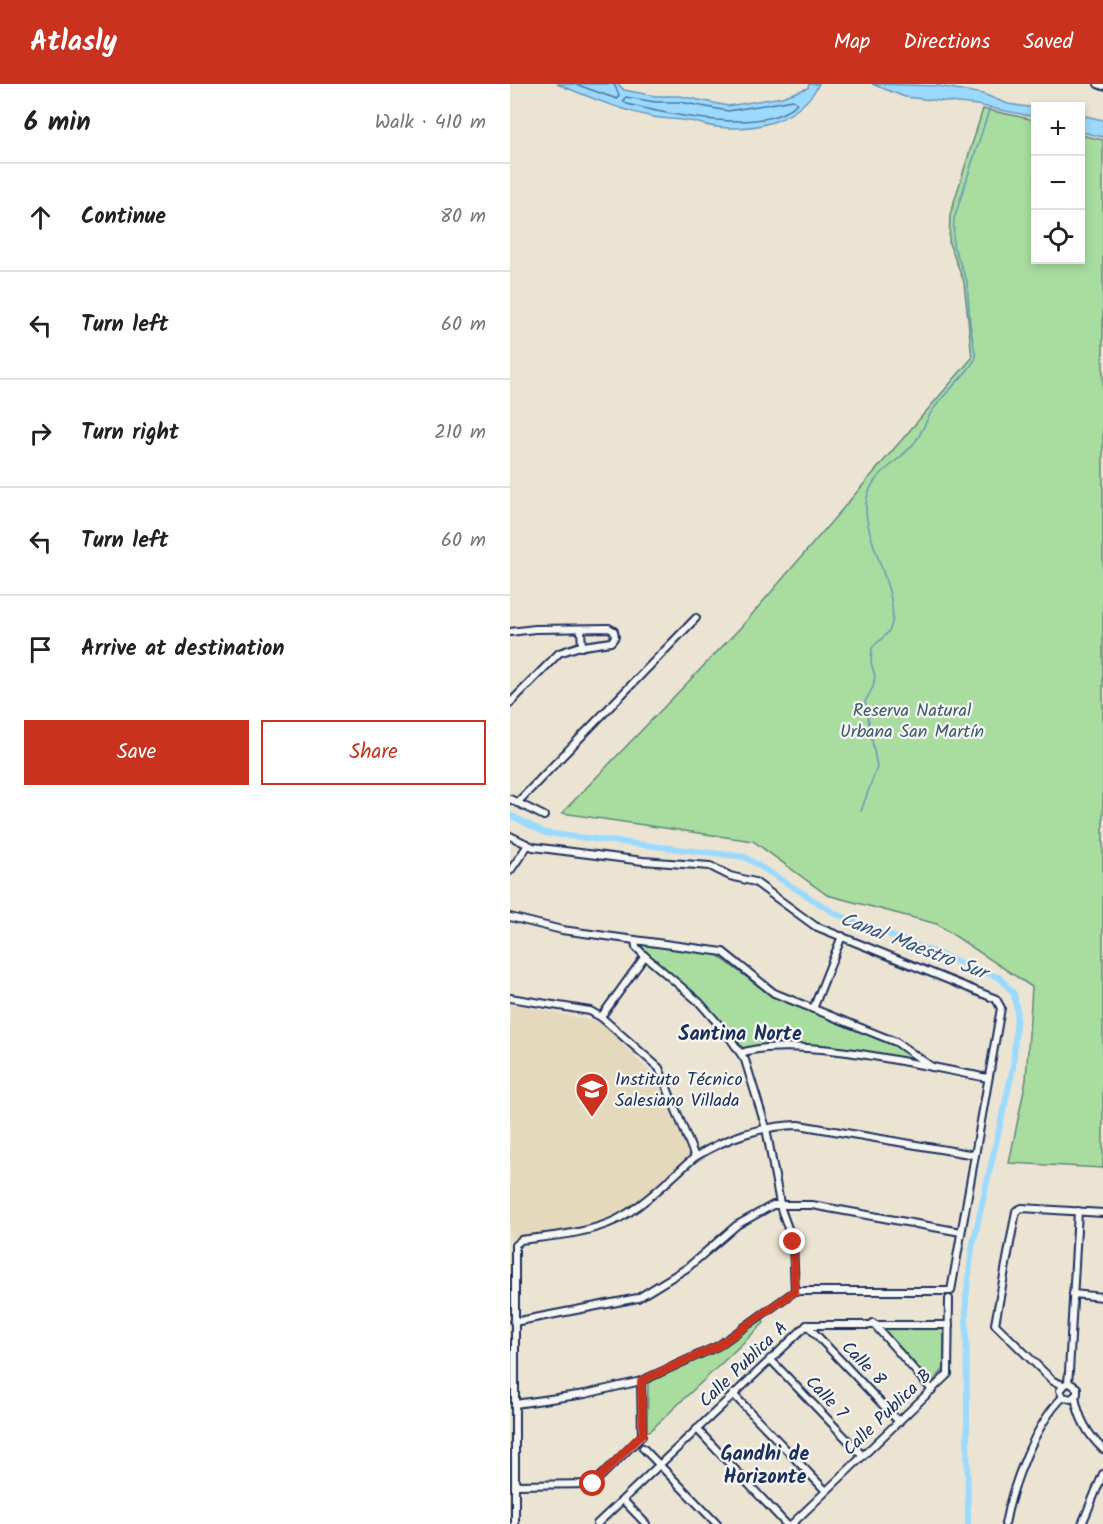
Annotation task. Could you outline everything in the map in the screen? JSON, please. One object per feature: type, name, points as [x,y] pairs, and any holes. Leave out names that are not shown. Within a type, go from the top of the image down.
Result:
[{"type":"street","points":[[1098,84],[1103,86]]},
{"type":"street","points":[[517,803],[696,618]]},
{"type":"street","points":[[510,632],[535,629],[609,628],[614,631],[615,637],[611,642],[582,646],[559,653],[510,703]]},
{"type":"street","points":[[581,630],[582,646]]},
{"type":"street","points":[[510,799],[544,816]]},
{"type":"street","points":[[510,836],[528,845],[643,861],[707,865],[730,876],[755,882],[815,926],[999,1001],[1001,1008],[952,1289],[949,1292],[795,1291],[718,1346],[641,1381],[585,1394],[515,1404]]},
{"type":"street","points":[[510,871],[528,845]]},
{"type":"street","points":[[510,917],[562,930],[720,951],[770,990],[896,1041],[932,1067]]},
{"type":"street","points":[[813,1009],[842,936]]},
{"type":"street","points":[[635,940],[636,946],[645,956],[692,994],[741,1053],[766,1128],[779,1204],[793,1242],[795,1291]]},
{"type":"street","points":[[601,1017],[645,956]]},
{"type":"street","points":[[510,998],[590,1011],[601,1017],[659,1068],[695,1157]]},
{"type":"street","points":[[741,1053],[787,1048],[814,1049],[988,1078]]},
{"type":"street","points":[[515,1524],[514,1248],[518,1241],[579,1232],[617,1219],[635,1208],[695,1157],[730,1138],[766,1128],[809,1126],[975,1155]]},
{"type":"street","points":[[514,1322],[638,1298],[687,1268],[746,1219],[779,1204],[812,1205],[961,1232]]},
{"type":"street","points":[[1103,1213],[1017,1209],[995,1319],[998,1329],[1053,1381],[1076,1386],[1075,1396],[1079,1416],[1086,1430],[1103,1449]]},
{"type":"street","points":[[1075,1396],[1068,1399],[1060,1393],[1065,1384],[1078,1211]]},
{"type":"street","points":[[1073,1294],[1103,1297]]},
{"type":"street","name":"Calle Publica B","points":[[792,1524],[948,1374],[949,1299]]},
{"type":"street","points":[[873,1323],[932,1390]]},
{"type":"street","name":"Calle Publica A","points":[[597,1524],[807,1325],[949,1324]]},
{"type":"street","name":"Calle 8","points":[[807,1325],[899,1422]]},
{"type":"street","name":"Calle 7","points":[[770,1359],[863,1456]]},
{"type":"street","points":[[515,1485],[593,1484],[643,1433],[641,1381]]},
{"type":"street","points":[[733,1394],[826,1491]]},
{"type":"street","points":[[1005,1524],[1028,1455],[1044,1425],[1063,1397]]},
{"type":"street","points":[[697,1430],[786,1524]]},
{"type":"street","points":[[643,1448],[717,1524]]},
{"type":"street","points":[[1082,1524],[1103,1474]]},
{"type":"street","points":[[623,1500],[646,1524]]},
{"type":"shaded area","name":"Instituto Técnico Salesiano Villada","points":[[510,1004],[600,1022],[659,1081],[689,1156],[627,1209],[585,1227],[510,1240]]},
{"type":"green space","name":"Reserva Natural Urbana San Martín","points":[[983,109],[1031,119],[1031,264],[1085,264],[1085,136],[1103,140],[1103,1168],[1009,1163],[1026,1080],[1032,987],[937,924],[827,895],[753,841],[562,813],[742,626],[972,358],[964,282],[949,243],[950,215]]},
{"type":"green space","points":[[641,944],[717,955],[773,997],[893,1044],[918,1058],[915,1061],[805,1045],[744,1049],[699,998],[641,948]]},
{"type":"green space","points":[[763,1319],[764,1323],[650,1431],[647,1431],[648,1383],[715,1351]]},
{"type":"green space","points":[[940,1327],[944,1332],[944,1369],[932,1382],[883,1329]]},
{"type":"water","points":[[557,84],[618,84],[624,90],[655,96],[680,96],[728,106],[782,97],[808,88],[809,84],[819,84],[800,107],[788,115],[761,125],[731,128],[641,114]]},
{"type":"water","points":[[872,84],[939,86],[983,94],[1008,104],[1031,107],[1031,116],[977,105],[905,97]]},
{"type":"water","points":[[1085,116],[1103,120],[1103,137],[1085,133]]},
{"type":"waterway","points":[[861,811],[877,767],[865,702],[873,687],[875,676],[871,662],[872,648],[889,631],[893,617],[888,586],[867,519],[868,494],[878,477],[915,442],[932,411],[976,358],[970,324],[967,281],[953,245],[954,219],[990,107]]},
{"type":"waterway","name":"Canal Maestro Sur","points":[[510,815],[545,833],[745,857],[836,914],[1000,978],[1014,994],[1017,1011],[1013,1068],[972,1248],[966,1299],[968,1524]]},
{"type":"place","name":"Instituto Técnico Salesiano Villada","points":[[592,1118]]},
{"type":"district","name":"Santina Norte","points":[[740,1033]]},
{"type":"district","name":"Gandhi de Horizonte","points":[[765,1464]]},
{"type":"route","points":[[593,1484],[640,1439],[644,1431],[641,1381],[686,1363],[718,1346],[748,1328],[795,1291],[793,1242]]}]
